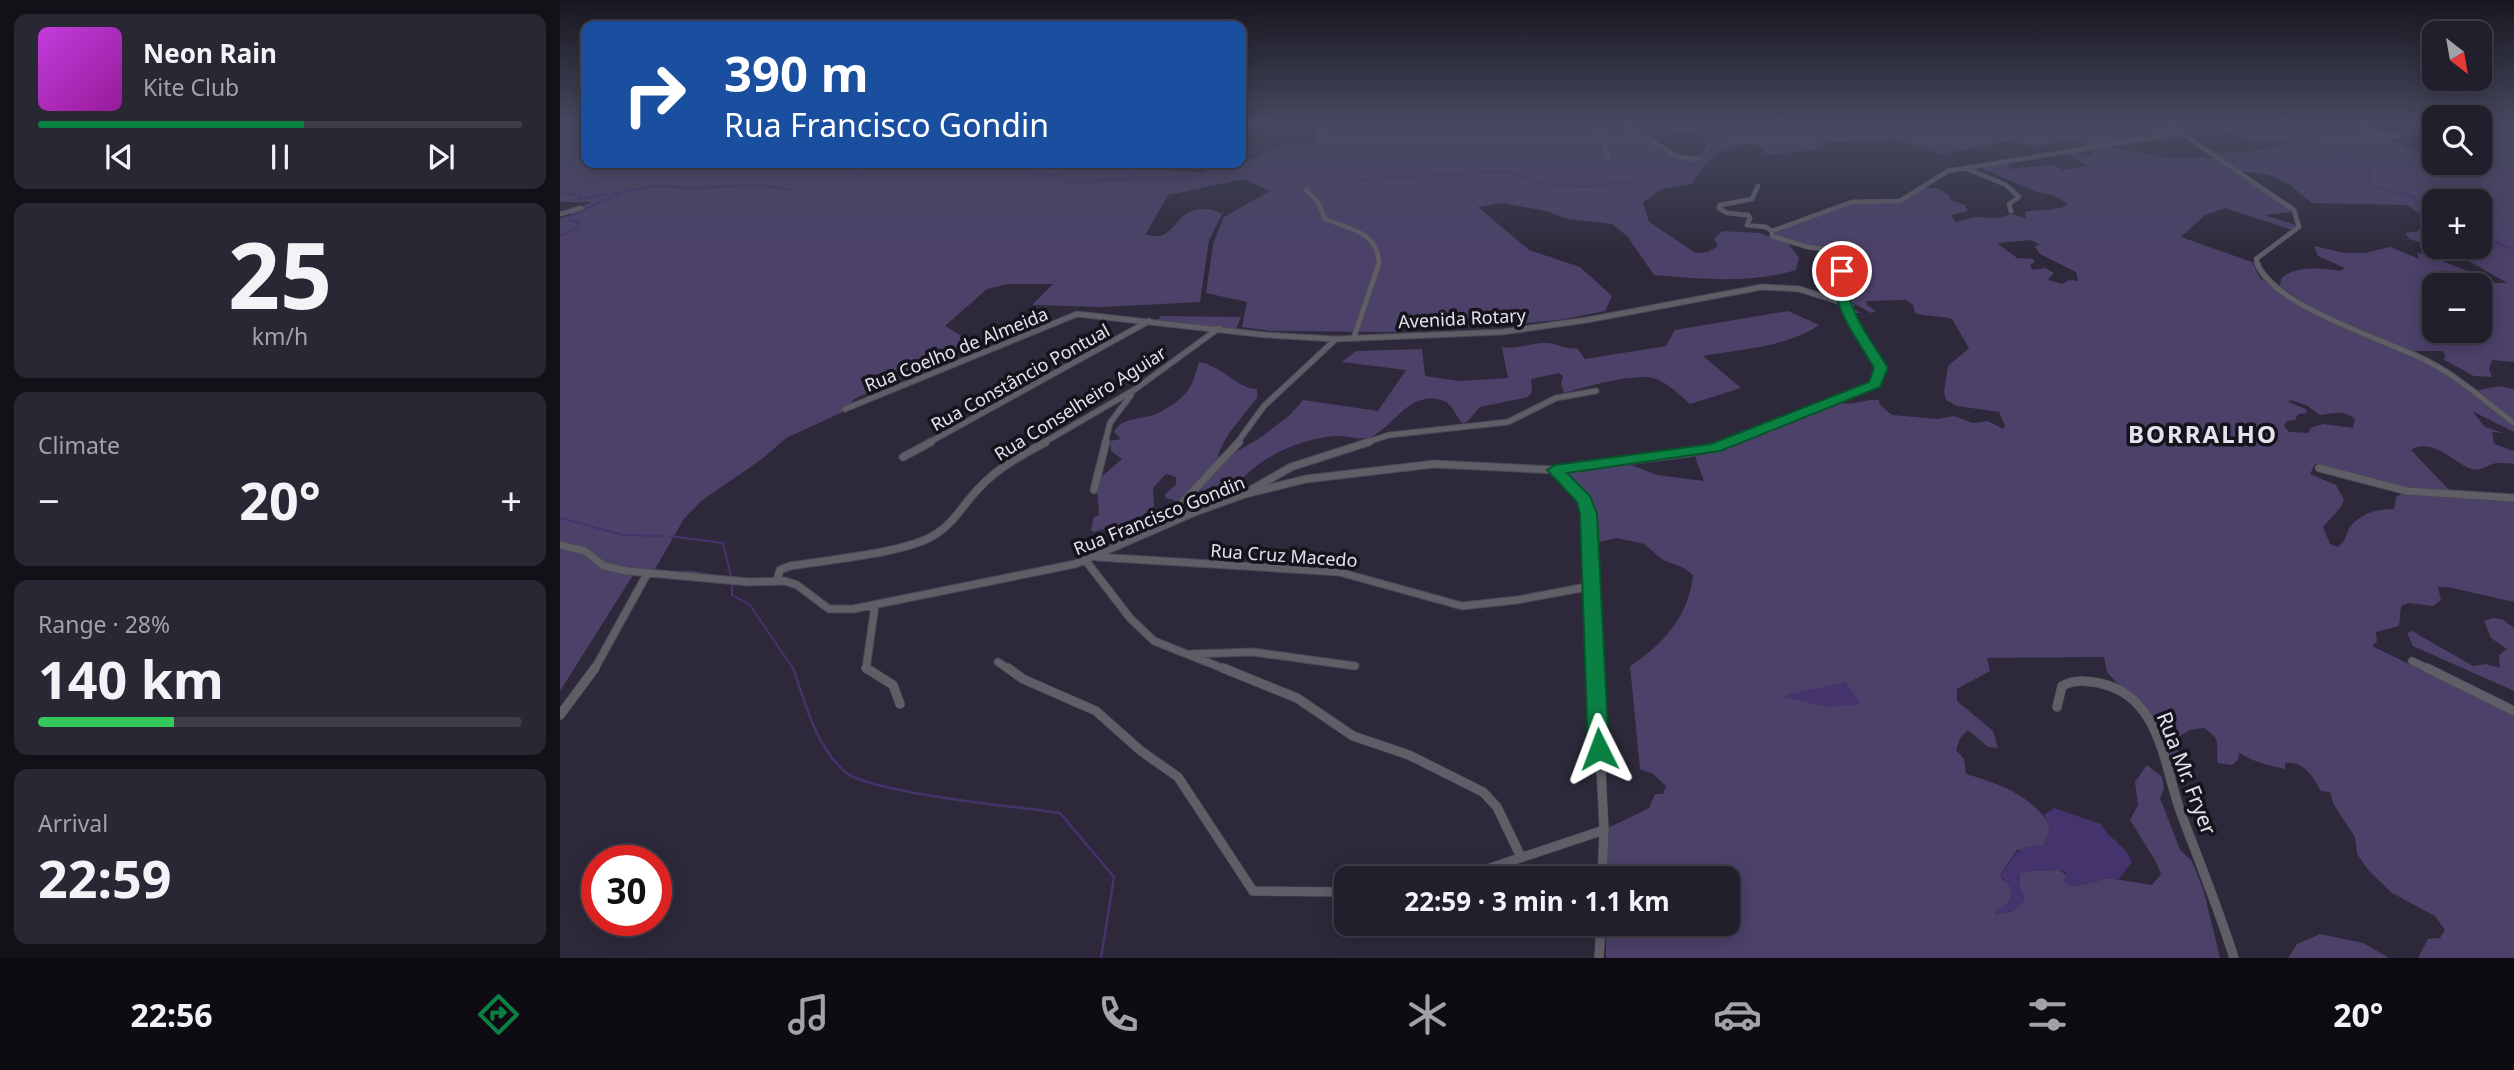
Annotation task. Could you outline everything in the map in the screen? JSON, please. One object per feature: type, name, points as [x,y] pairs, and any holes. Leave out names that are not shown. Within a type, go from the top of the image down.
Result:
[{"type":"street","points":[[1772,231],[1852,202],[1900,201],[1940,174],[1962,169]]},
{"type":"street","points":[[1967,169],[2002,183],[2013,191],[2019,199],[2009,204],[2011,211]]},
{"type":"street","points":[[2233,169],[2294,210],[2300,223],[2299,227],[2256,259],[2257,270],[2269,284],[2312,310],[2393,343],[2432,363],[2514,423]]},
{"type":"street","name":"Rua Francisco Gondin","points":[[560,545],[585,551],[604,566],[646,574],[749,582],[777,580],[797,585],[830,609],[853,609],[1090,559],[1160,526],[1245,494],[1306,478],[1434,464],[1555,470],[1714,448],[1870,388],[1878,380],[1881,368],[1843,303],[1839,285],[1843,267],[1853,256],[1852,253],[1841,249],[1808,247],[1772,236],[1772,231],[1763,226],[1747,225],[1750,218],[1748,215],[1727,213],[1719,206],[1752,199],[1758,186]]},
{"type":"street","points":[[1306,190],[1318,202],[1322,217],[1367,236],[1374,242],[1379,257],[1379,268],[1354,337]]},
{"type":"street","points":[[560,214],[581,208]]},
{"type":"street","name":"Avenida Rotary","points":[[1077,314],[1285,337],[1336,338],[1502,332],[1587,320],[1762,287],[1798,289],[1843,303]]},
{"type":"street","name":"Rua Coelho de Almeida","points":[[845,409],[1077,314]]},
{"type":"street","name":"Rua Constâncio Pontual","points":[[903,457],[1149,321]]},
{"type":"street","name":"Rua Conselheiro Aguiar","points":[[777,580],[779,571],[785,568],[909,546],[934,536],[954,521],[978,489],[1000,468],[1134,390],[1219,328]]},
{"type":"street","points":[[1160,526],[1242,439],[1264,406],[1336,338]]},
{"type":"street","points":[[1094,491],[1110,423],[1134,390]]},
{"type":"street","points":[[1245,494],[1291,467],[1389,435],[1508,422],[1556,398],[1596,391]]},
{"type":"street","points":[[2319,468],[2407,491],[2514,498]]},
{"type":"street","points":[[1555,470],[1587,506],[1604,830],[1602,866]]},
{"type":"street","points":[[1090,559],[1154,641],[1297,698],[1353,736],[1409,755],[1483,792],[1497,807],[1521,857]]},
{"type":"street","name":"Rua Cruz Macedo","points":[[1090,559],[1346,573],[1462,606],[1517,600],[1592,586]]},
{"type":"street","points":[[560,715],[587,682],[646,574]]},
{"type":"street","points":[[875,605],[866,669],[893,685],[900,704]]},
{"type":"street","points":[[1190,654],[1237,649],[1265,651],[1355,666]]},
{"type":"street","points":[[2412,661],[2514,711]]},
{"type":"street","points":[[998,662],[1023,679],[1096,711],[1141,751],[1178,777],[1253,891],[1334,892]]},
{"type":"street","name":"Rua Mr. Fryer","points":[[2057,707],[2062,686],[2070,681],[2109,682],[2134,700],[2152,720],[2181,812],[2203,863],[2234,958]]},
{"type":"street","points":[[1495,866],[1604,830]]},
{"type":"street","points":[[1600,958],[1601,936]]},
{"type":"shaded area","points":[[560,169],[1166,169],[1204,172],[1218,169],[1703,169],[1692,184],[1662,189],[1643,202],[1649,222],[1696,253],[1708,252],[1718,246],[1714,238],[1723,231],[1759,233],[1789,244],[1799,258],[1796,270],[1761,277],[1726,279],[1654,275],[1627,236],[1612,224],[1567,219],[1547,211],[1502,203],[1478,207],[1529,250],[1580,267],[1612,296],[1605,311],[1559,320],[1506,325],[1479,318],[1400,316],[1396,332],[1272,331],[1242,327],[1247,302],[1206,293],[1213,244],[1224,217],[1270,191],[1244,179],[1168,195],[1146,234],[1163,235],[1192,211],[1206,209],[1222,214],[1209,240],[1200,302],[1103,307],[1032,305],[1053,284],[1007,284],[987,289],[945,326],[978,346],[854,399],[845,411],[786,438],[762,459],[701,501],[684,519],[655,569],[662,572],[693,571],[728,578],[635,572],[560,691],[560,218],[572,215],[570,212],[592,202],[560,202]]},
{"type":"shaded area","points":[[1982,169],[2232,169],[2294,212],[2264,215],[2296,225],[2292,230],[2225,208],[2205,215],[2181,237],[2252,262],[2260,278],[2285,296],[2446,373],[2514,425],[2514,432],[2472,411],[2485,427],[2503,433],[2492,432],[2494,444],[2514,451],[2514,464],[2497,463],[2475,470],[2434,448],[2427,446],[2411,450],[2451,492],[2382,483],[2315,464],[2310,474],[2336,485],[2344,500],[2323,527],[2330,544],[2338,547],[2354,522],[2370,513],[2394,509],[2396,497],[2401,494],[2514,500],[2514,602],[2438,587],[2441,600],[2433,606],[2409,603],[2401,606],[2399,626],[2376,632],[2377,641],[2372,646],[2514,715],[2514,958],[2418,958],[2428,939],[2440,938],[2445,930],[2435,916],[2392,893],[2369,871],[2357,854],[2355,837],[2334,805],[2330,792],[2321,791],[2307,771],[2298,764],[2285,763],[2285,769],[2239,753],[2238,760],[2232,765],[2218,763],[2216,740],[2204,728],[2190,730],[2178,737],[2178,752],[2184,775],[2176,779],[2154,723],[2107,672],[2104,657],[1987,658],[1990,671],[1957,689],[1957,701],[1993,731],[1998,748],[1988,747],[1968,730],[1960,738],[1956,750],[1964,759],[1966,774],[2014,792],[2035,807],[2050,827],[2044,846],[2017,850],[2000,875],[2009,884],[2012,895],[2006,905],[1994,914],[2014,911],[2020,873],[2025,872],[2058,869],[2080,885],[2108,878],[2152,885],[2161,874],[2130,820],[2138,805],[2135,782],[2147,765],[2162,777],[2164,789],[2160,798],[2180,850],[2192,861],[2204,892],[2220,958],[1606,958],[1606,936],[1740,936],[1740,866],[1605,866],[1604,830],[1649,808],[1655,794],[1663,794],[1666,786],[1653,774],[1640,769],[1630,666],[1653,649],[1672,628],[1686,604],[1693,575],[1684,568],[1663,560],[1644,544],[1617,538],[1595,543],[1590,501],[1567,476],[1569,472],[1626,463],[1657,475],[1704,481],[1694,454],[1741,442],[1839,402],[1849,404],[1879,400],[1880,405],[1892,415],[1938,419],[1954,416],[1973,423],[1988,421],[2003,429],[2005,426],[1999,412],[1957,406],[1946,400],[1944,392],[1948,366],[1969,348],[1952,319],[1915,313],[1913,305],[1906,300],[1866,301],[1867,305],[1876,311],[1871,313],[1855,304],[1854,309],[1860,313],[1853,313],[1844,297],[1841,280],[1844,268],[1855,253],[1842,248],[1820,248],[1773,233],[1850,204],[1901,203],[1921,188],[1937,188],[1949,195],[1951,200],[1965,205],[1968,211],[1951,215],[1956,222],[1974,217],[1998,218],[2011,214],[2026,218],[2025,212],[2058,208],[2068,204],[2053,195],[2037,192]],"holes":[[[2031,240],[2039,244],[2035,247],[2040,254],[2076,272],[2078,281],[2069,280],[2062,284],[2048,280],[2054,273],[2045,268],[2033,270],[2030,265],[2035,262],[2033,259],[2017,258],[1997,243]],[[2291,400],[2308,406],[2320,415],[2346,414],[2355,419],[2353,428],[2323,424],[2310,428],[2309,433],[2289,432],[2284,426],[2287,421],[2295,420],[2298,414],[2307,413],[2306,409],[2288,402]]]},
{"type":"shaded area","points":[[2237,169],[2422,169],[2422,175],[2492,175],[2492,169],[2514,169],[2514,362],[2492,360],[2489,369],[2492,377],[2474,376],[2444,360],[2445,354],[2442,351],[2412,351],[2316,311],[2280,286],[2281,279],[2293,271],[2340,271],[2345,268],[2318,256],[2314,246],[2345,253],[2365,253],[2390,247],[2419,259],[2417,253],[2422,254],[2422,259],[2437,259],[2472,273],[2422,273],[2422,343],[2492,343],[2492,283],[2507,283],[2465,259],[2492,259],[2492,189],[2422,189],[2422,215],[2407,205],[2312,203],[2289,184],[2269,175]]},
{"type":"shaded area","points":[[2422,226],[2422,243],[2409,239],[2405,233],[2418,231]]},
{"type":"shaded area","points":[[1788,311],[1819,325],[1778,343],[1703,356],[1741,388],[1690,404],[1665,383],[1647,377],[1617,380],[1564,393],[1561,384],[1563,376],[1559,373],[1531,379],[1532,392],[1528,397],[1480,407],[1467,422],[1462,423],[1452,408],[1442,400],[1417,401],[1369,438],[1336,436],[1289,447],[1260,463],[1237,485],[1228,498],[1170,519],[1227,457],[1260,438],[1291,414],[1303,400],[1378,411],[1406,370],[1342,362],[1356,351],[1422,349],[1425,376],[1459,381],[1508,378],[1502,347],[1548,343],[1577,348],[1585,359],[1666,346],[1675,330]]},
{"type":"shaded area","points":[[1161,316],[1241,317],[1236,329],[1158,320]]},
{"type":"shaded area","points":[[1199,362],[1208,364],[1243,385],[1257,389],[1257,398],[1229,433],[1218,454],[1219,458],[1176,505],[1174,500],[1166,498],[1165,494],[1176,485],[1176,477],[1166,474],[1153,488],[1154,506],[1148,512],[1126,523],[1094,532],[1091,530],[1094,517],[1099,515],[1097,488],[1100,478],[1122,459],[1111,451],[1110,441],[1121,439],[1114,432],[1117,427],[1126,421],[1157,414],[1179,399],[1191,386]]},
{"type":"shaded area","points":[[2499,386],[2514,389],[2514,421],[2475,391]]},
{"type":"shaded area","points":[[2502,619],[2514,628],[2514,691],[2413,646],[2407,633],[2412,631],[2473,666],[2486,664],[2500,668],[2499,655],[2507,649],[2491,638],[2484,621]]},
{"type":"shaded area","points":[[1845,682],[1861,704],[1827,707],[1783,697],[1798,693]]},
{"type":"shaded area","points":[[2054,808],[2101,824],[2126,851],[2132,862],[2118,880],[2108,878],[2073,887],[2063,882],[2067,873],[2058,869],[2020,873],[2018,880],[2025,900],[2014,911],[1993,914],[2006,905],[2012,895],[2009,884],[1999,875],[2021,849],[2044,846],[2050,828],[2044,815]]},
{"type":"shaded area","points":[[2320,934],[2363,943],[2389,958],[2288,958],[2297,944]]},
{"type":"waterway","points":[[859,175],[865,169]]},
{"type":"waterway","points":[[1130,179],[1136,170],[1133,169]]},
{"type":"waterway","points":[[1024,171],[1059,176],[1067,181],[1191,178],[1210,169]]},
{"type":"waterway","points":[[1339,169],[1356,180],[1509,171],[1537,183],[1583,187],[1629,182],[1661,169]]},
{"type":"waterway","points":[[2368,169],[2372,177],[2366,180],[2377,187],[2414,197],[2422,207]]},
{"type":"waterway","points":[[560,188],[564,193],[582,196],[579,198],[581,199],[656,186],[696,188],[760,185],[791,190]]},
{"type":"waterway","points":[[560,236],[578,228],[579,223],[569,220],[572,215],[619,194]]},
{"type":"waterway","points":[[2492,242],[2514,249]]},
{"type":"waterway","points":[[560,518],[623,535],[661,536]]},
{"type":"waterway","points":[[669,536],[723,543],[731,576]]},
{"type":"waterway","points":[[732,585],[732,595],[750,605],[793,669]]},
{"type":"waterway","points":[[793,669],[819,737],[826,750],[845,772],[860,780],[913,793],[1060,813],[1114,877],[1101,958]]},
{"type":"district","name":"BORRALHO","points":[[2203,433]]},
{"type":"route","points":[[1599,749],[1589,514],[1584,500],[1555,470],[1714,448],[1875,384],[1881,372],[1880,363],[1843,303],[1839,285],[1842,271]]}]
